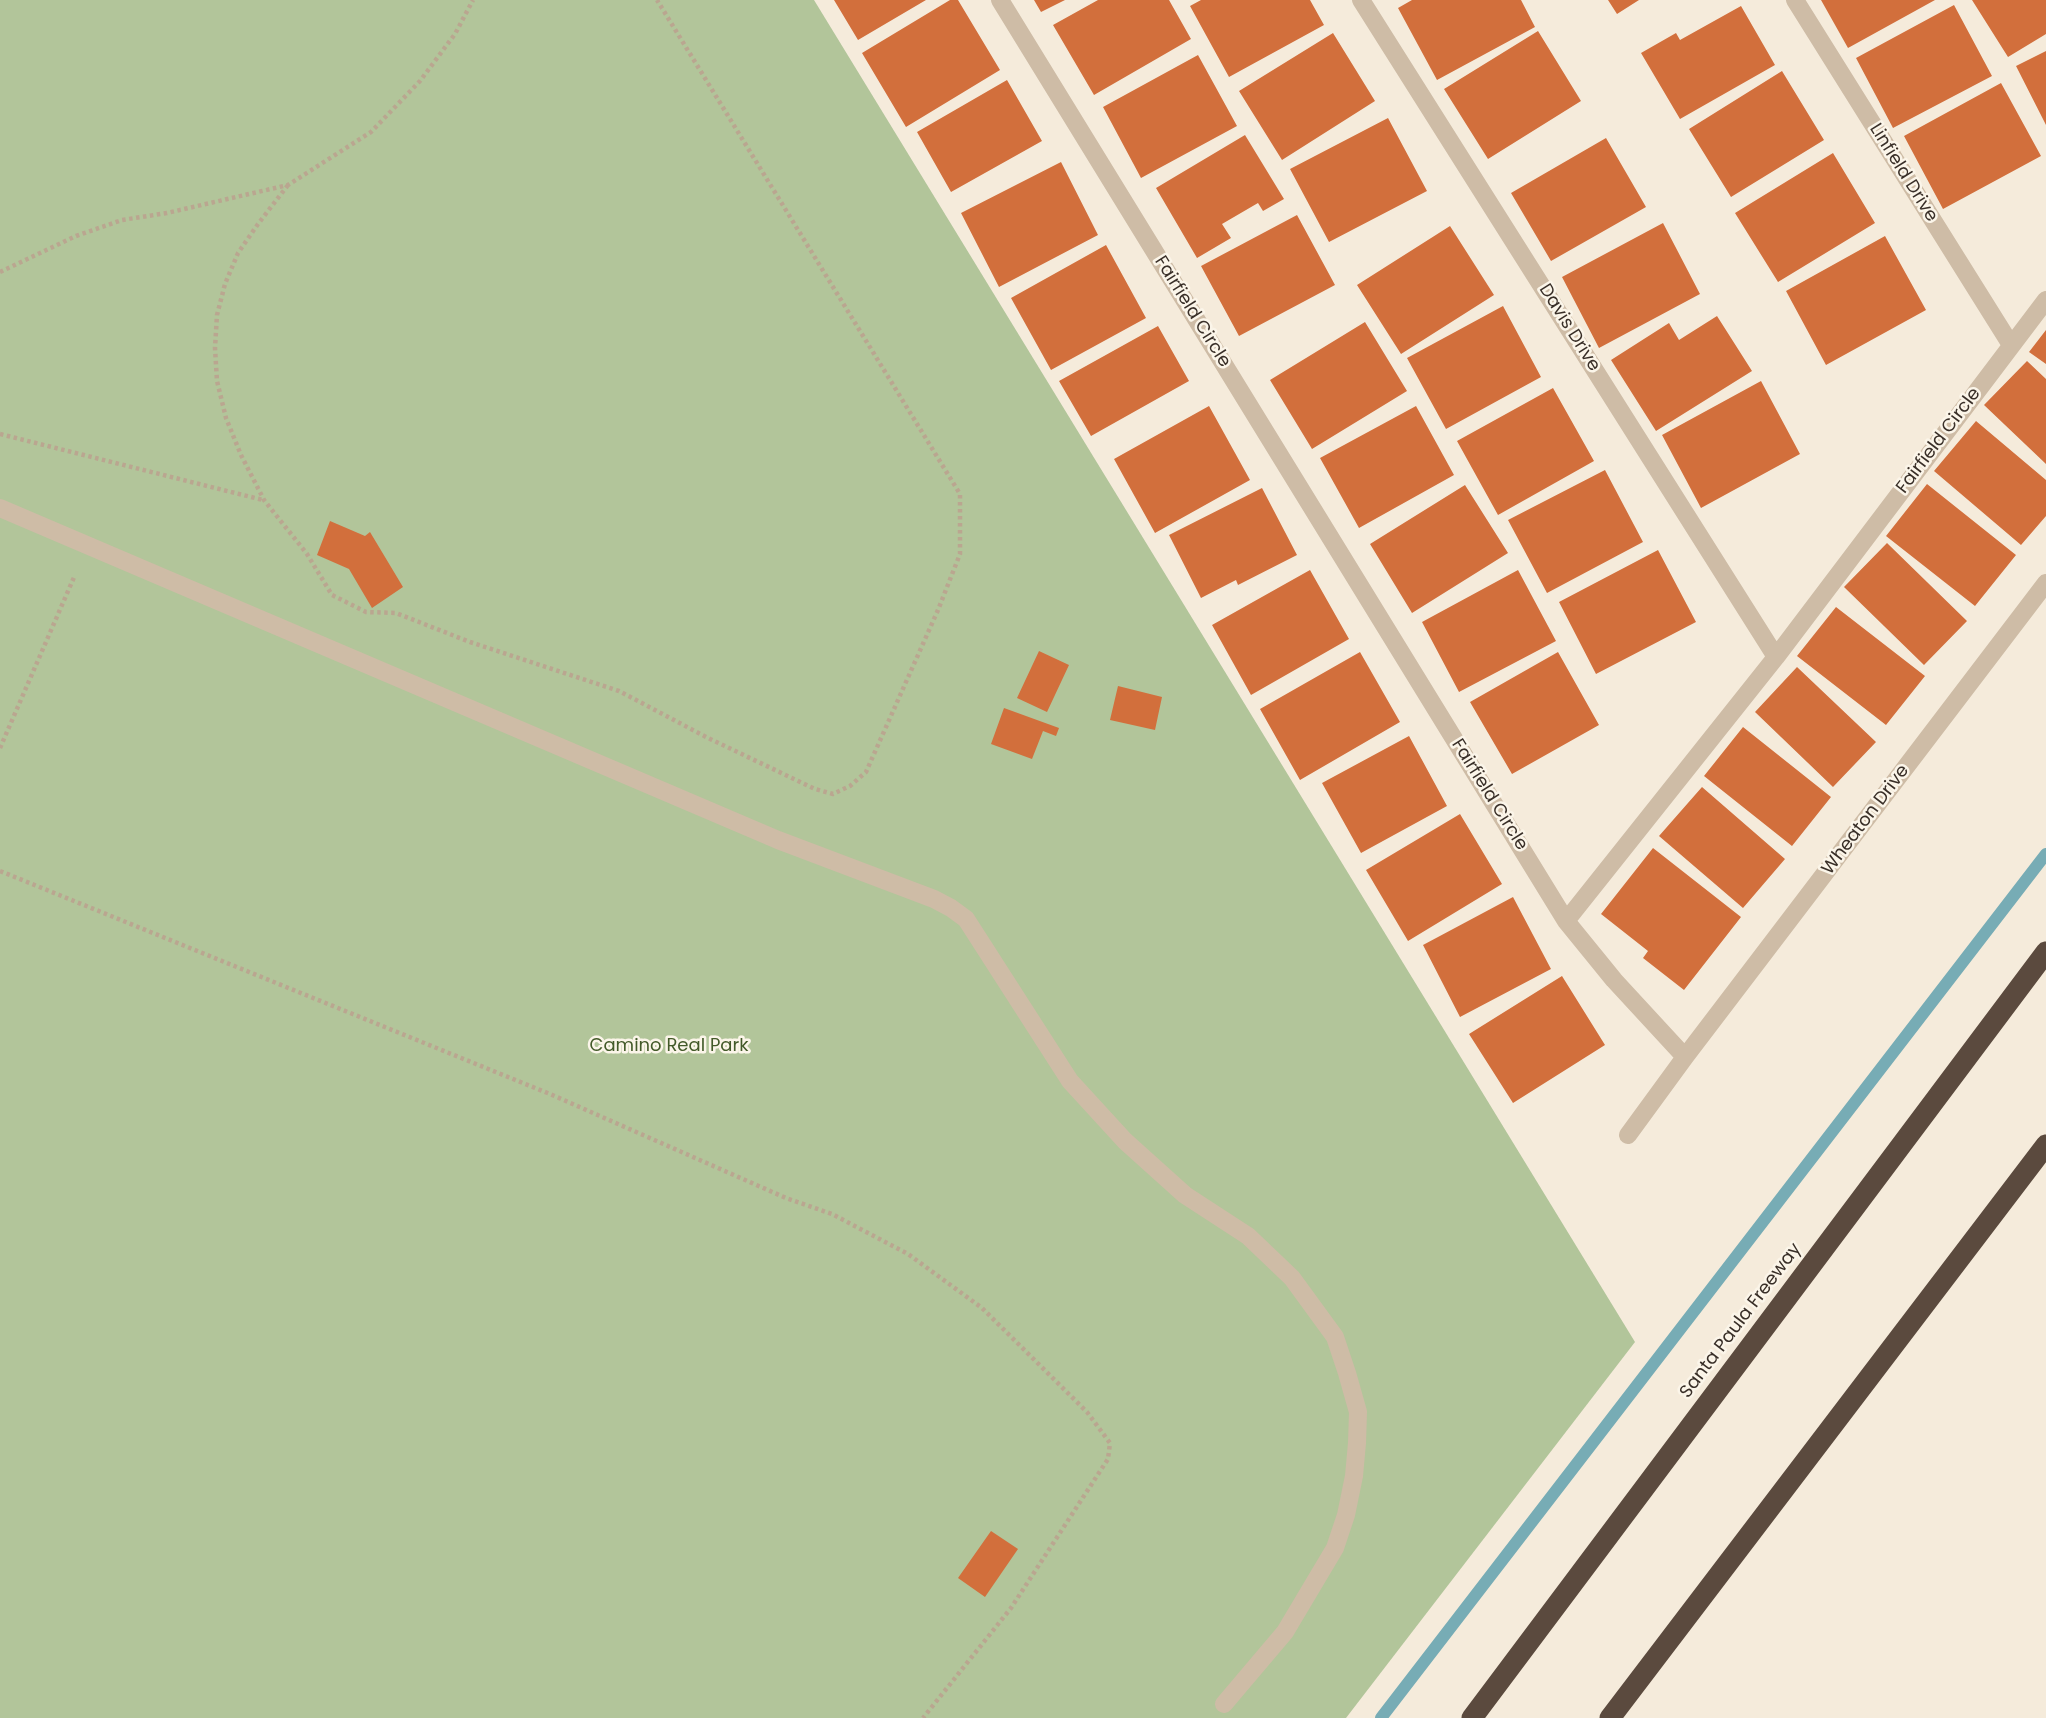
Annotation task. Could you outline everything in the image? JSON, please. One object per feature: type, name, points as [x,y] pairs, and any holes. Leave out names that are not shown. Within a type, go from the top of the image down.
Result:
[{"type":"highway","name":"Santa Paula Freeway","points":[[1472,1718],[2046,952]]},
{"type":"highway","points":[[1609,1718],[2046,1145]]},
{"type":"lane","name":"Fairfield Circle","points":[[1000,0],[1566,921],[1776,657],[2046,300]]},
{"type":"lane","name":"Davis Drive","points":[[1362,0],[1776,657]]},
{"type":"lane","name":"Linfield Drive","points":[[1795,0],[2011,345]]},
{"type":"lane","points":[[0,508],[778,840],[934,899],[966,919],[1070,1081],[1125,1141],[1185,1195],[1248,1236],[1293,1278],[1335,1337],[1347,1373],[1358,1412],[1357,1443],[1346,1515],[1335,1548],[1285,1632],[1224,1704]]},
{"type":"lane","name":"Wheaton Drive","points":[[1628,1135],[2046,583]]},
{"type":"lane","points":[[1566,921],[1614,980],[1685,1057]]},
{"type":"path","points":[[473,0],[455,34],[420,81],[371,132],[288,185],[238,253],[225,284],[217,314],[215,348],[217,381],[226,418],[241,455],[264,500],[307,554],[332,595],[366,612],[396,613],[470,642],[620,691],[708,738],[815,789],[833,794],[850,786],[866,772],[938,610],[960,554],[960,494],[657,0]]},
{"type":"path","points":[[0,272],[76,236],[122,220],[167,214],[288,185]]},
{"type":"path","points":[[0,434],[264,500]]},
{"type":"path","points":[[0,748],[75,575]]},
{"type":"path","points":[[0,871],[550,1094],[786,1198],[832,1214],[908,1254],[982,1308],[1087,1412],[1110,1443],[1108,1459],[1011,1608],[923,1718]]},
{"type":"green space","name":"Camino Real Park","points":[[0,0],[814,0],[1635,1342],[1346,1718],[0,1718]]},
{"type":"building","points":[[834,0],[926,0],[858,40]]},
{"type":"building","points":[[950,0],[958,0],[1000,70],[906,127],[862,53]]},
{"type":"building","points":[[1034,0],[1065,0],[1041,12]]},
{"type":"building","points":[[1098,0],[1169,0],[1191,39],[1094,95],[1053,25]]},
{"type":"building","points":[[1201,0],[1310,0],[1324,25],[1229,77],[1190,6]]},
{"type":"building","points":[[1412,0],[1521,0],[1535,27],[1437,80],[1398,8]]},
{"type":"building","points":[[1608,0],[1639,0],[1617,14]]},
{"type":"building","points":[[1821,0],[1935,0],[1848,48]]},
{"type":"building","points":[[1972,0],[2046,0],[2046,34],[2008,57]]},
{"type":"building","points":[[1954,5],[1992,76],[1893,128],[1856,58]]},
{"type":"building","points":[[1741,6],[1775,65],[1680,119],[1641,53],[1676,33],[1680,40]]},
{"type":"building","points":[[1538,31],[1581,101],[1488,159],[1444,89]]},
{"type":"building","points":[[1333,33],[1375,101],[1282,160],[1239,91]]},
{"type":"building","points":[[2046,51],[2046,125],[2016,66]]},
{"type":"building","points":[[1198,55],[1237,126],[1141,178],[1103,107]]},
{"type":"building","points":[[1782,71],[1824,140],[1731,197],[1689,129]]},
{"type":"building","points":[[1007,80],[1042,141],[951,192],[917,132]]},
{"type":"building","points":[[2001,83],[2041,156],[1943,209],[1904,136]]},
{"type":"building","points":[[1388,118],[1427,191],[1329,242],[1290,169]]},
{"type":"building","points":[[1245,135],[1284,199],[1263,211],[1258,203],[1222,224],[1231,238],[1197,258],[1156,188]]},
{"type":"building","points":[[1606,138],[1646,207],[1551,261],[1511,193]]},
{"type":"building","points":[[1833,153],[1875,223],[1778,282],[1735,213]]},
{"type":"building","points":[[1061,162],[1098,235],[999,287],[961,213]]},
{"type":"building","points":[[1297,215],[1335,285],[1239,336],[1201,266]]},
{"type":"building","points":[[1663,223],[1700,294],[1599,348],[1562,277]]},
{"type":"building","points":[[1450,226],[1494,295],[1401,354],[1357,285]]},
{"type":"building","points":[[1885,236],[1926,310],[1826,365],[1786,291]]},
{"type":"building","points":[[1106,245],[1146,318],[1051,370],[1011,298]]},
{"type":"building","points":[[1503,306],[1541,377],[1446,429],[1407,358]]},
{"type":"building","points":[[1717,316],[1752,371],[1656,431],[1611,360],[1669,323],[1679,340]]},
{"type":"building","points":[[1365,322],[1407,391],[1312,449],[1270,380]]},
{"type":"building","points":[[1158,326],[1189,381],[1091,436],[1059,381]]},
{"type":"building","points":[[2046,330],[2046,364],[2029,352]]},
{"type":"building","points":[[2027,361],[2046,379],[2046,464],[1984,405]]},
{"type":"building","points":[[1761,381],[1800,454],[1701,508],[1662,435]]},
{"type":"building","points":[[1553,388],[1594,461],[1498,515],[1457,441]]},
{"type":"building","points":[[1209,406],[1250,480],[1155,533],[1114,459]]},
{"type":"building","points":[[1416,406],[1454,475],[1359,528],[1320,458]]},
{"type":"building","points":[[1976,421],[2046,480],[2046,516],[2021,545],[1934,471]]},
{"type":"building","points":[[1605,470],[1643,542],[1547,593],[1508,520]]},
{"type":"building","points":[[1927,484],[2016,555],[1975,606],[1886,536]]},
{"type":"building","points":[[1465,485],[1508,553],[1412,613],[1370,544]]},
{"type":"building","points":[[1262,488],[1297,555],[1238,585],[1236,580],[1201,598],[1169,535]]},
{"type":"building","points":[[330,521],[365,536],[370,532],[403,587],[372,608],[349,569],[317,555]]},
{"type":"building","points":[[1887,543],[1967,621],[1924,665],[1844,587]]},
{"type":"building","points":[[1658,550],[1696,622],[1596,674],[1559,602]]},
{"type":"building","points":[[1310,570],[1349,639],[1251,695],[1212,625]]},
{"type":"building","points":[[1518,570],[1556,641],[1459,692],[1422,622]]},
{"type":"building","points":[[1836,607],[1925,676],[1886,725],[1797,656]]},
{"type":"building","points":[[1039,651],[1069,665],[1047,712],[1017,698]]},
{"type":"building","points":[[1360,652],[1400,722],[1300,780],[1260,709]]},
{"type":"building","points":[[1558,652],[1599,725],[1512,774],[1470,702]]},
{"type":"building","points":[[1797,667],[1876,742],[1833,787],[1755,712]]},
{"type":"building","points":[[1118,686],[1162,697],[1155,730],[1110,720]]},
{"type":"building","points":[[1004,708],[1059,728],[1056,736],[1043,731],[1032,759],[991,744]]},
{"type":"building","points":[[1743,727],[1831,797],[1792,846],[1704,776]]},
{"type":"building","points":[[1409,736],[1447,806],[1361,853],[1322,783]]},
{"type":"building","points":[[1702,787],[1785,859],[1743,908],[1659,836]]},
{"type":"building","points":[[1460,814],[1502,884],[1408,941],[1366,870]]},
{"type":"building","points":[[1653,848],[1741,917],[1684,990],[1643,958],[1648,951],[1601,914]]},
{"type":"building","points":[[1513,897],[1551,969],[1460,1017],[1423,945]]},
{"type":"building","points":[[1562,976],[1605,1045],[1513,1103],[1469,1034]]},
{"type":"building","points":[[991,1531],[1018,1549],[985,1597],[958,1578]]},
{"type":"waterway","points":[[1381,1718],[2046,854]]}]
